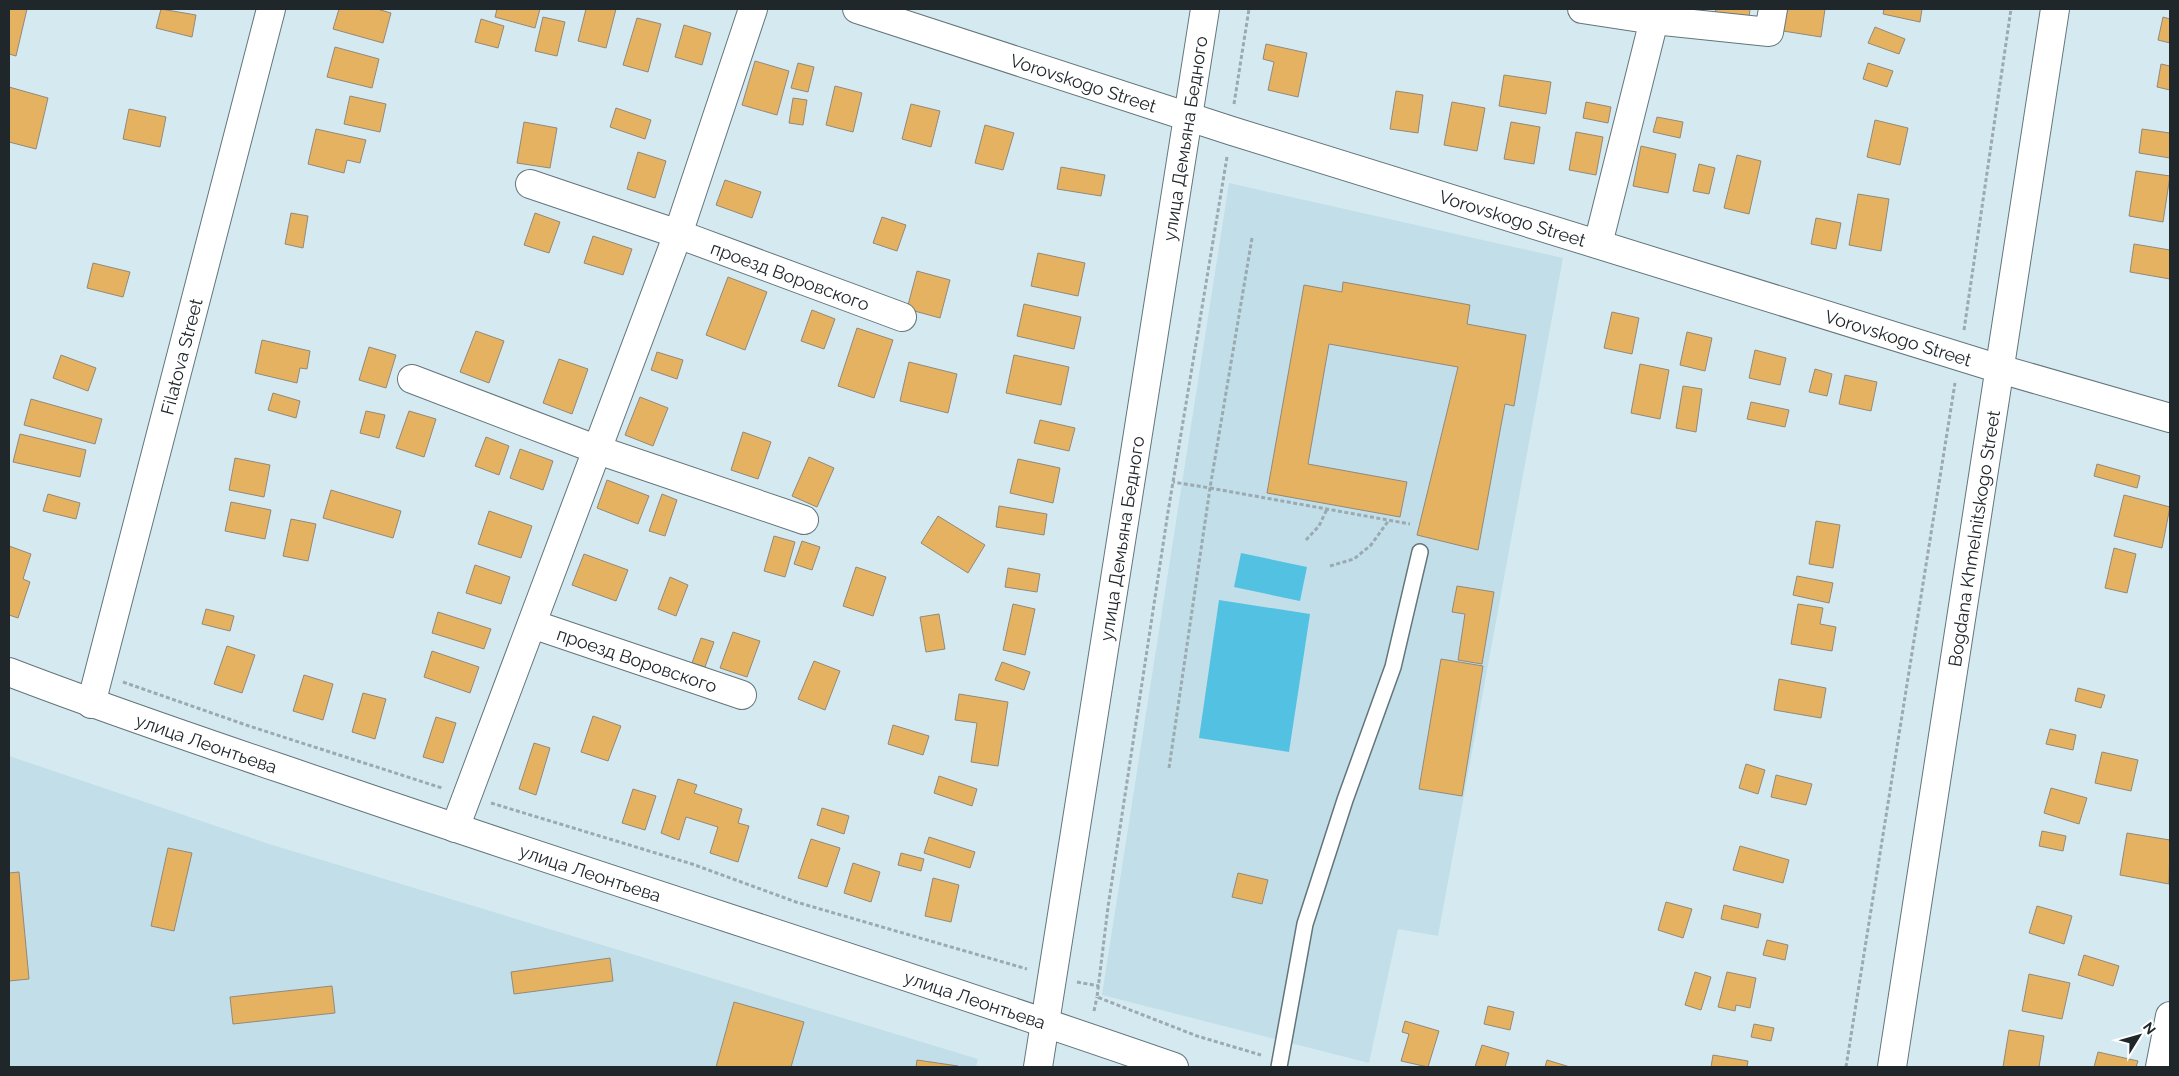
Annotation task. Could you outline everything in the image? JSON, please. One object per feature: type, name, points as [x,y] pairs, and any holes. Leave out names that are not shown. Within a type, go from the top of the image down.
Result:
[{"type":"street","name":"Filatova Street","points":[[91,704],[271,9]]},
{"type":"street","points":[[456,828],[678,234],[754,9]]},
{"type":"street","name":"Vorovskogo Street","points":[[857,9],[1189,117],[2000,369],[2170,418]]},
{"type":"street","name":"улица Демьяна Бедного","points":[[1038,1067],[1205,9]]},
{"type":"street","points":[[1582,9],[1654,20],[1769,32],[1773,9]]},
{"type":"street","name":"Bogdana Khmelnitskogo Street","points":[[1892,1067],[2055,9]]},
{"type":"street","points":[[1598,244],[1654,20]]},
{"type":"street","name":"проезд Воровского","points":[[530,184],[678,234],[902,317]]},
{"type":"street","points":[[412,379],[598,450],[804,520]]},
{"type":"street","name":"проезд Воровского","points":[[532,624],[742,695]]},
{"type":"street","name":"улица Леонтьева","points":[[9,672],[91,704],[456,828],[1045,1022],[1174,1067]]},
{"type":"street","points":[[2160,1067],[2170,1016]]},
{"type":"lane","points":[[1280,1064],[1305,924],[1345,800],[1393,667],[1420,552]]},
{"type":"path","points":[[1249,9],[1236,88],[1232,130],[1173,482],[1108,907],[1097,998],[1197,1036],[1280,1064]]},
{"type":"path","points":[[1846,1067],[1960,356],[2011,9]]},
{"type":"path","points":[[1169,768],[1210,488],[1252,238]]},
{"type":"path","points":[[1173,482],[1410,524]]},
{"type":"path","points":[[1306,540],[1319,526],[1327,509]]},
{"type":"path","points":[[1330,566],[1354,559],[1371,545],[1389,520]]},
{"type":"path","points":[[99,673],[249,726],[468,796],[692,864],[796,902],[1052,977],[1099,986]]},
{"type":"shaded area","points":[[1229,183],[1563,258],[1438,936],[1398,929],[1369,1063],[1102,995]]},
{"type":"shaded area","points":[[1241,553],[1307,567],[1300,601],[1234,587]]},
{"type":"shaded area","points":[[1219,600],[1310,614],[1289,752],[1199,738]]},
{"type":"shaded area","points":[[9,756],[269,844],[978,1059],[976,1067],[9,1067]]},
{"type":"building","points":[[9,9],[27,9],[16,56],[9,54]]},
{"type":"building","points":[[161,9],[196,15],[192,37],[156,28]]},
{"type":"building","points":[[339,9],[377,9],[391,13],[383,43],[333,29]]},
{"type":"building","points":[[497,9],[540,9],[535,28],[495,17]]},
{"type":"building","points":[[586,9],[616,9],[606,48],[578,41]]},
{"type":"building","points":[[1716,9],[1750,9],[1749,18],[1715,13]]},
{"type":"building","points":[[1787,9],[1825,9],[1821,37],[1783,31]]},
{"type":"building","points":[[1884,9],[1922,9],[1920,22],[1883,14]]},
{"type":"building","points":[[543,17],[565,22],[557,56],[535,51]]},
{"type":"building","points":[[2163,17],[2170,19],[2170,43],[2158,40]]},
{"type":"building","points":[[637,18],[661,24],[648,72],[623,65]]},
{"type":"building","points":[[481,19],[504,26],[498,48],[475,42]]},
{"type":"building","points":[[684,25],[711,33],[702,65],[675,57]]},
{"type":"building","points":[[1875,27],[1905,39],[1899,54],[1868,43]]},
{"type":"building","points":[[1266,44],[1307,53],[1298,97],[1268,90],[1274,62],[1263,59]]},
{"type":"building","points":[[335,47],[379,59],[372,88],[327,77]]},
{"type":"building","points":[[755,61],[789,71],[777,115],[742,105]]},
{"type":"building","points":[[798,63],[814,67],[808,92],[791,88]]},
{"type":"building","points":[[1868,63],[1893,71],[1887,87],[1863,79]]},
{"type":"building","points":[[2161,64],[2170,66],[2170,90],[2157,87]]},
{"type":"building","points":[[1504,75],[1551,82],[1546,114],[1499,106]]},
{"type":"building","points":[[835,86],[862,93],[853,132],[826,125]]},
{"type":"building","points":[[9,87],[48,98],[36,149],[9,142]]},
{"type":"building","points":[[1396,91],[1423,95],[1418,133],[1390,129]]},
{"type":"building","points":[[350,96],[386,104],[380,132],[344,124]]},
{"type":"building","points":[[793,98],[807,100],[803,125],[789,123]]},
{"type":"building","points":[[1452,102],[1485,108],[1477,151],[1444,145]]},
{"type":"building","points":[[1586,102],[1611,107],[1608,123],[1583,118]]},
{"type":"building","points":[[911,104],[940,111],[931,147],[902,139]]},
{"type":"building","points":[[616,108],[651,120],[645,139],[610,127]]},
{"type":"building","points":[[129,109],[166,117],[160,147],[123,139]]},
{"type":"building","points":[[1657,117],[1683,122],[1680,138],[1653,132]]},
{"type":"building","points":[[1875,120],[1908,128],[1900,165],[1867,157]]},
{"type":"building","points":[[524,122],[557,128],[550,168],[517,163]]},
{"type":"building","points":[[1511,122],[1540,127],[1534,164],[1504,159]]},
{"type":"building","points":[[985,125],[1014,133],[1003,170],[975,163]]},
{"type":"building","points":[[316,129],[366,140],[360,163],[347,160],[344,173],[308,164]]},
{"type":"building","points":[[2142,129],[2170,133],[2170,158],[2139,153]]},
{"type":"building","points":[[1576,132],[1603,137],[1596,175],[1569,170]]},
{"type":"building","points":[[1641,146],[1676,154],[1668,193],[1633,186]]},
{"type":"building","points":[[638,152],[666,161],[655,198],[627,189]]},
{"type":"building","points":[[1737,155],[1761,161],[1749,214],[1724,208]]},
{"type":"building","points":[[1699,164],[1715,168],[1709,194],[1693,191]]},
{"type":"building","points":[[1061,167],[1105,175],[1101,196],[1057,189]]},
{"type":"building","points":[[2136,171],[2170,176],[2163,222],[2129,216]]},
{"type":"building","points":[[725,180],[761,192],[752,218],[716,205]]},
{"type":"building","points":[[1858,194],[1889,199],[1881,251],[1849,245]]},
{"type":"building","points":[[291,213],[308,216],[303,248],[285,244]]},
{"type":"building","points":[[535,213],[560,222],[549,253],[524,245]]},
{"type":"building","points":[[882,217],[906,225],[897,251],[873,243]]},
{"type":"building","points":[[1816,218],[1841,223],[1836,249],[1811,244]]},
{"type":"building","points":[[593,236],[632,249],[623,275],[584,263]]},
{"type":"building","points":[[2134,244],[2170,250],[2170,279],[2130,272]]},
{"type":"building","points":[[1038,253],[1085,263],[1078,296],[1031,286]]},
{"type":"building","points":[[93,263],[130,272],[123,297],[87,288]]},
{"type":"building","points":[[917,271],[950,280],[940,318],[907,309]]},
{"type":"building","points":[[728,277],[767,292],[745,350],[706,335]]},
{"type":"building","points":[[1343,282],[1470,305],[1467,324],[1526,335],[1514,406],[1505,404],[1478,550],[1417,535],[1458,367],[1329,344],[1308,464],[1407,482],[1400,517],[1267,493],[1304,285],[1342,292]]},
{"type":"building","points":[[1024,304],[1081,317],[1074,349],[1017,336]]},
{"type":"building","points":[[812,310],[835,319],[824,349],[801,341]]},
{"type":"building","points":[[1612,312],[1639,318],[1632,354],[1604,348]]},
{"type":"building","points":[[857,328],[893,340],[874,398],[838,386]]},
{"type":"building","points":[[476,331],[504,341],[489,383],[460,372]]},
{"type":"building","points":[[1687,332],[1712,338],[1705,371],[1680,365]]},
{"type":"building","points":[[262,340],[310,351],[307,369],[300,368],[297,383],[255,373]]},
{"type":"building","points":[[369,347],[396,355],[386,388],[359,380]]},
{"type":"building","points":[[1755,350],[1786,358],[1780,385],[1749,378]]},
{"type":"building","points":[[657,352],[683,360],[677,379],[651,370]]},
{"type":"building","points":[[61,355],[96,368],[88,391],[53,378]]},
{"type":"building","points":[[1014,355],[1069,367],[1061,405],[1006,393]]},
{"type":"building","points":[[559,359],[588,369],[572,414],[543,403]]},
{"type":"building","points":[[909,362],[957,374],[948,413],[900,401]]},
{"type":"building","points":[[1640,364],[1669,370],[1660,419],[1631,413]]},
{"type":"building","points":[[1815,369],[1832,374],[1827,396],[1809,392]]},
{"type":"building","points":[[1845,375],[1877,382],[1871,411],[1839,404]]},
{"type":"building","points":[[1683,386],[1702,389],[1696,432],[1676,428]]},
{"type":"building","points":[[273,393],[300,401],[296,418],[268,410]]},
{"type":"building","points":[[640,397],[668,408],[653,446],[625,435]]},
{"type":"building","points":[[31,399],[102,419],[95,444],[24,425]]},
{"type":"building","points":[[1751,402],[1789,410],[1785,427],[1747,419]]},
{"type":"building","points":[[366,411],[385,415],[379,438],[360,433]]},
{"type":"building","points":[[409,411],[436,419],[424,457],[396,448]]},
{"type":"building","points":[[1040,420],[1075,428],[1069,451],[1034,443]]},
{"type":"building","points":[[743,432],[771,442],[758,479],[731,470]]},
{"type":"building","points":[[20,434],[86,450],[80,477],[13,462]]},
{"type":"building","points":[[486,437],[509,446],[499,475],[475,466]]},
{"type":"building","points":[[520,449],[553,461],[543,490],[510,478]]},
{"type":"building","points":[[809,457],[834,468],[817,507],[792,496]]},
{"type":"building","points":[[235,458],[270,465],[264,497],[229,490]]},
{"type":"building","points":[[1018,459],[1060,468],[1053,503],[1010,493]]},
{"type":"building","points":[[2097,464],[2140,476],[2137,488],[2094,476]]},
{"type":"building","points":[[607,480],[649,496],[638,524],[597,508]]},
{"type":"building","points":[[331,490],[401,511],[393,538],[323,518]]},
{"type":"building","points":[[48,494],[80,503],[76,519],[43,511]]},
{"type":"building","points":[[662,494],[677,500],[665,536],[649,531]]},
{"type":"building","points":[[2124,495],[2170,507],[2162,548],[2114,536]]},
{"type":"building","points":[[231,502],[271,510],[265,539],[225,531]]},
{"type":"building","points":[[999,506],[1047,514],[1044,535],[996,527]]},
{"type":"building","points":[[489,511],[532,526],[521,558],[478,544]]},
{"type":"building","points":[[938,516],[985,545],[968,573],[921,543]]},
{"type":"building","points":[[291,519],[316,524],[308,561],[283,556]]},
{"type":"building","points":[[1816,521],[1840,525],[1833,568],[1809,564]]},
{"type":"building","points":[[774,536],[795,542],[785,577],[764,571]]},
{"type":"building","points":[[802,541],[820,547],[812,570],[794,564]]},
{"type":"building","points":[[9,546],[31,554],[23,579],[30,582],[18,618],[9,615]]},
{"type":"building","points":[[2114,548],[2136,554],[2127,593],[2105,588]]},
{"type":"building","points":[[584,554],[628,570],[616,601],[572,585]]},
{"type":"building","points":[[475,565],[510,577],[501,604],[466,593]]},
{"type":"building","points":[[856,567],[886,577],[873,616],[843,606]]},
{"type":"building","points":[[1008,568],[1040,574],[1037,592],[1005,587]]},
{"type":"building","points":[[1797,576],[1833,583],[1829,603],[1793,595]]},
{"type":"building","points":[[670,577],[688,585],[676,616],[658,609]]},
{"type":"building","points":[[1457,586],[1494,592],[1482,664],[1458,660],[1465,614],[1452,612]]},
{"type":"building","points":[[1013,604],[1035,609],[1025,655],[1003,650]]},
{"type":"building","points":[[1798,604],[1823,608],[1820,624],[1836,627],[1832,651],[1791,644]]},
{"type":"building","points":[[206,609],[234,616],[230,631],[202,624]]},
{"type":"building","points":[[438,612],[491,629],[484,649],[432,633]]},
{"type":"building","points":[[939,614],[945,649],[926,652],[920,617]]},
{"type":"building","points":[[733,632],[760,641],[747,677],[720,668]]},
{"type":"building","points":[[701,638],[714,642],[705,667],[692,663]]},
{"type":"building","points":[[227,646],[255,655],[242,693],[214,684]]},
{"type":"building","points":[[432,651],[479,667],[470,693],[424,677]]},
{"type":"building","points":[[1441,659],[1483,666],[1462,796],[1419,789]]},
{"type":"building","points":[[814,661],[840,671],[825,710],[798,699]]},
{"type":"building","points":[[1002,662],[1030,672],[1024,690],[995,680]]},
{"type":"building","points":[[304,675],[333,684],[323,720],[293,711]]},
{"type":"building","points":[[1779,679],[1826,688],[1821,718],[1774,710]]},
{"type":"building","points":[[2078,688],[2105,695],[2101,708],[2075,701]]},
{"type":"building","points":[[363,693],[386,699],[375,739],[352,732]]},
{"type":"building","points":[[959,694],[1008,702],[998,766],[971,762],[977,723],[955,720]]},
{"type":"building","points":[[593,716],[621,726],[608,761],[581,752]]},
{"type":"building","points":[[436,717],[456,723],[443,763],[423,757]]},
{"type":"building","points":[[893,725],[929,736],[923,755],[888,744]]},
{"type":"building","points":[[2050,729],[2076,735],[2073,750],[2046,744]]},
{"type":"building","points":[[534,743],[550,748],[536,795],[519,789]]},
{"type":"building","points":[[2102,752],[2138,760],[2131,791],[2095,783]]},
{"type":"building","points":[[1746,764],[1765,770],[1758,794],[1739,788]]},
{"type":"building","points":[[1776,775],[1812,784],[1806,805],[1771,797]]},
{"type":"building","points":[[939,776],[977,789],[972,806],[934,793]]},
{"type":"building","points":[[678,779],[697,785],[694,793],[742,809],[738,823],[749,826],[738,862],[710,853],[718,827],[686,817],[679,840],[661,833]]},
{"type":"building","points":[[2051,788],[2087,798],[2079,824],[2044,813]]},
{"type":"building","points":[[633,789],[656,796],[645,830],[622,823]]},
{"type":"building","points":[[822,808],[849,816],[844,834],[817,825]]},
{"type":"building","points":[[2042,831],[2066,836],[2063,851],[2039,846]]},
{"type":"building","points":[[2127,833],[2170,840],[2169,884],[2120,875]]},
{"type":"building","points":[[929,837],[975,852],[970,868],[924,853]]},
{"type":"building","points":[[811,839],[840,848],[827,887],[798,878]]},
{"type":"building","points":[[1740,846],[1789,860],[1783,883],[1733,870]]},
{"type":"building","points":[[168,848],[192,853],[174,931],[151,926]]},
{"type":"building","points":[[901,853],[924,859],[921,871],[898,865]]},
{"type":"building","points":[[853,863],[880,872],[871,902],[844,893]]},
{"type":"building","points":[[19,872],[29,979],[9,981],[9,873]]},
{"type":"building","points":[[1238,873],[1268,880],[1262,904],[1232,897]]},
{"type":"building","points":[[933,878],[959,885],[951,922],[925,916]]},
{"type":"building","points":[[1666,902],[1692,909],[1683,938],[1658,930]]},
{"type":"building","points":[[1724,905],[1761,914],[1758,928],[1721,919]]},
{"type":"building","points":[[2037,906],[2072,916],[2064,944],[2029,933]]},
{"type":"building","points":[[1767,940],[1788,945],[1785,960],[1763,955]]},
{"type":"building","points":[[2084,955],[2119,966],[2113,986],[2078,975]]},
{"type":"building","points":[[610,958],[613,981],[514,994],[511,972]]},
{"type":"building","points":[[1695,972],[1711,977],[1701,1010],[1685,1005]]},
{"type":"building","points":[[1727,972],[1756,978],[1750,1008],[1736,1005],[1735,1011],[1718,1007]]},
{"type":"building","points":[[2029,974],[2070,983],[2062,1019],[2022,1011]]},
{"type":"building","points":[[332,986],[335,1013],[233,1024],[230,997]]},
{"type":"building","points":[[734,1002],[804,1022],[791,1067],[716,1067]]},
{"type":"building","points":[[1488,1006],[1514,1012],[1510,1030],[1484,1024]]},
{"type":"building","points":[[1405,1021],[1439,1031],[1428,1067],[1401,1061],[1409,1034],[1402,1032]]},
{"type":"building","points":[[1754,1024],[1774,1028],[1771,1041],[1751,1037]]},
{"type":"building","points":[[2009,1030],[2044,1036],[2039,1067],[2003,1067]]},
{"type":"building","points":[[1482,1045],[1509,1053],[1505,1067],[1475,1067]]},
{"type":"building","points":[[2098,1052],[2138,1061],[2136,1067],[2094,1067]]},
{"type":"building","points":[[1713,1055],[1748,1061],[1747,1067],[1711,1067]]},
{"type":"building","points":[[917,1060],[958,1066],[916,1067]]},
{"type":"building","points":[[1547,1060],[1570,1067],[1545,1067]]}]
